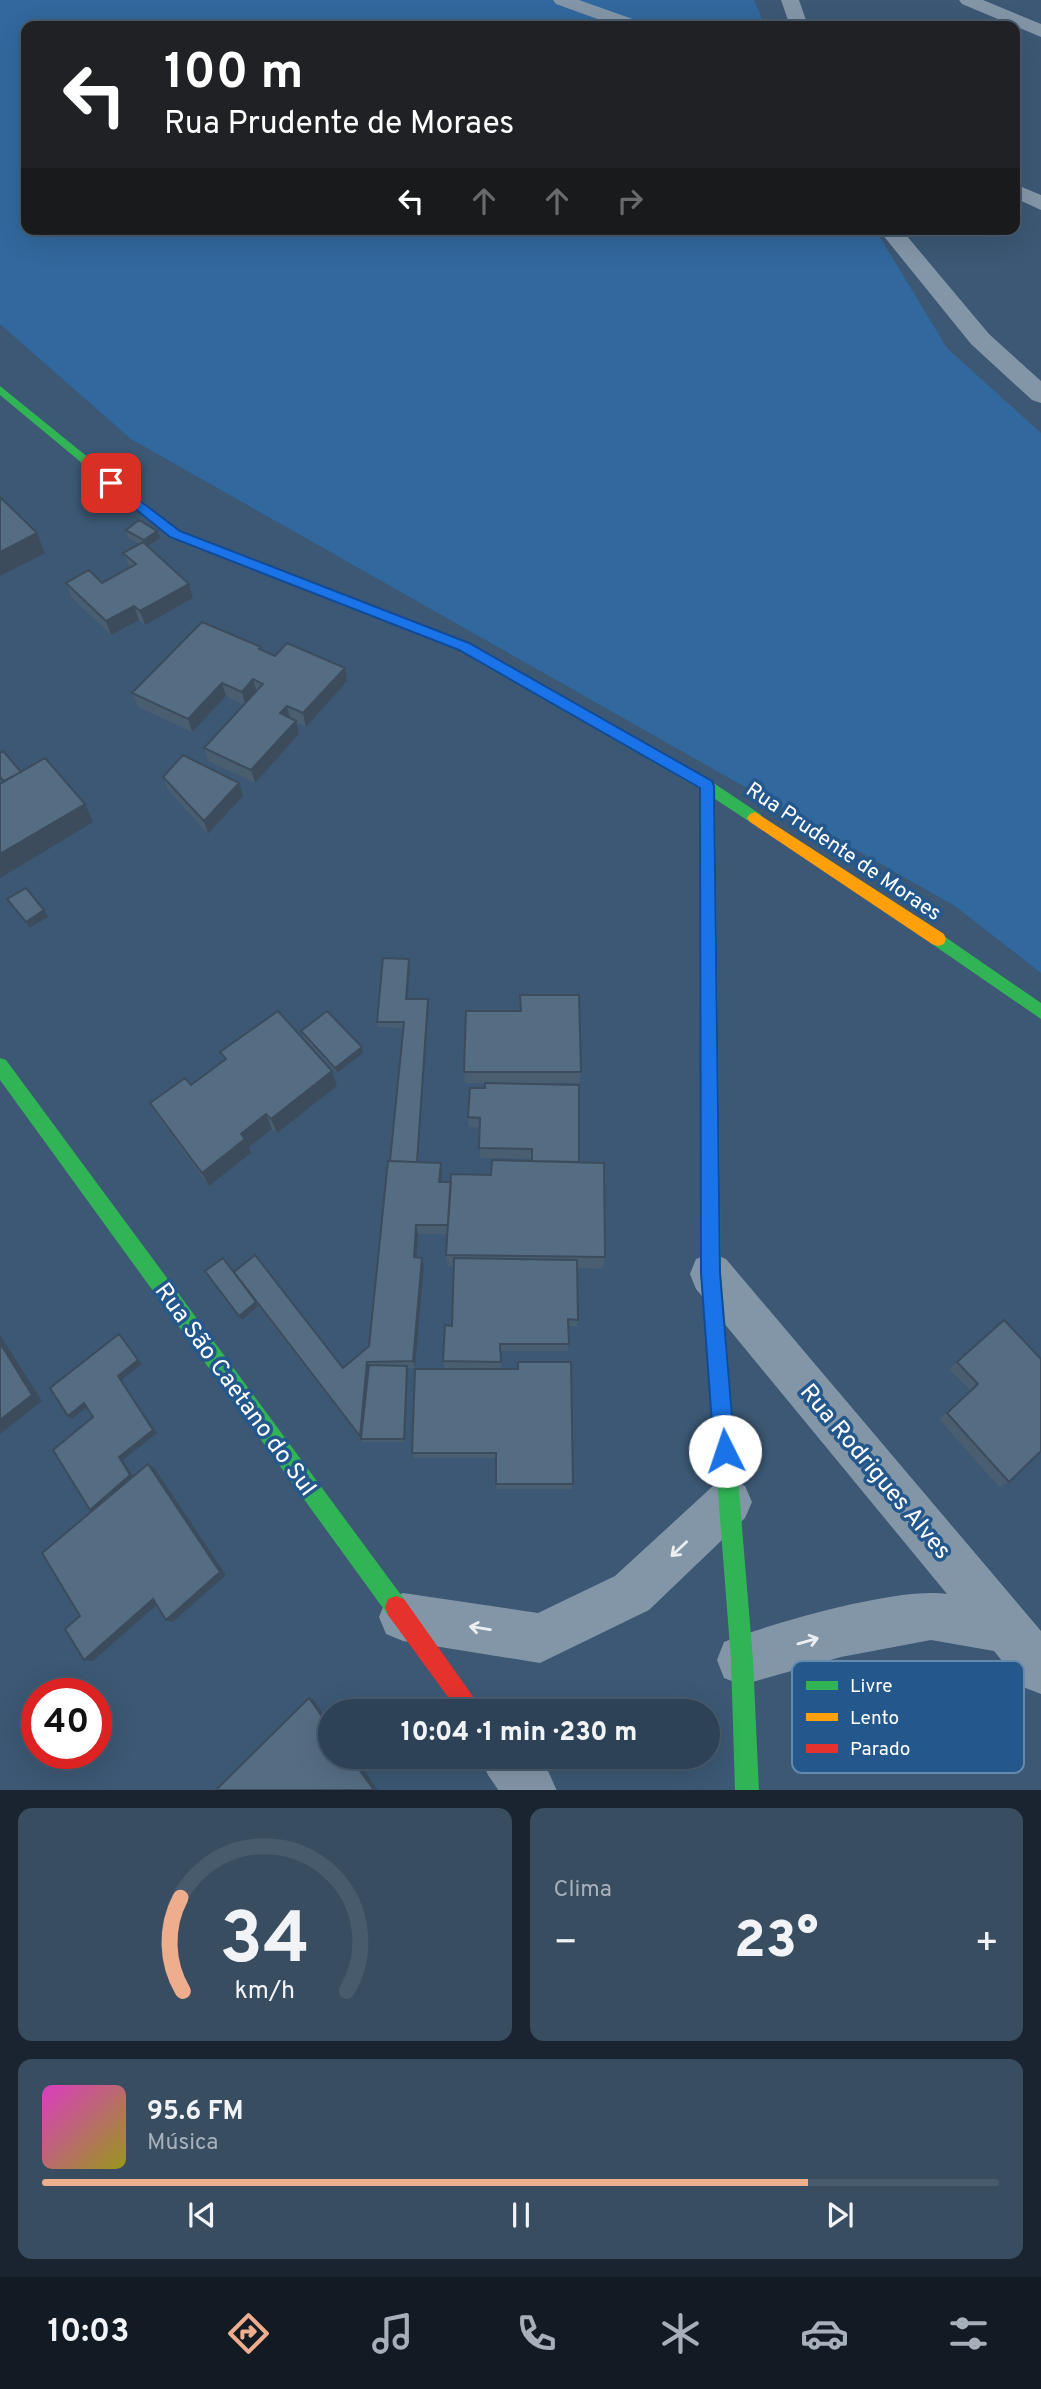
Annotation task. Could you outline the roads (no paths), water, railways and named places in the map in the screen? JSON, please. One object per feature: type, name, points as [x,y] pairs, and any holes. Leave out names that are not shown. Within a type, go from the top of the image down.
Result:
[{"type":"street","points":[[562,0],[620,21]]},
{"type":"street","points":[[790,0],[797,21]]},
{"type":"street","points":[[968,0],[1017,21]]},
{"type":"street","points":[[1020,22],[1041,31]]},
{"type":"street","points":[[1020,192],[1041,203]]},
{"type":"street","points":[[894,235],[980,340],[1041,395]]},
{"type":"street","name":"Rua Prudente de Moraes","points":[[0,389],[175,534],[464,647],[707,786],[955,950],[1041,1012]]},
{"type":"street","points":[[707,786],[711,1273],[742,1660],[747,1790]]},
{"type":"street","name":"Rua São Caetano do Sul","points":[[0,1066],[463,1699]]},
{"type":"street","name":"Rua Rodrigues Alves","points":[[711,1273],[1041,1669]]},
{"type":"street","points":[[403,1617],[540,1638],[632,1593],[729,1502]]},
{"type":"street","points":[[742,1660],[841,1632],[932,1616],[1008,1629]]},
{"type":"street","points":[[515,1769],[531,1790]]}]
